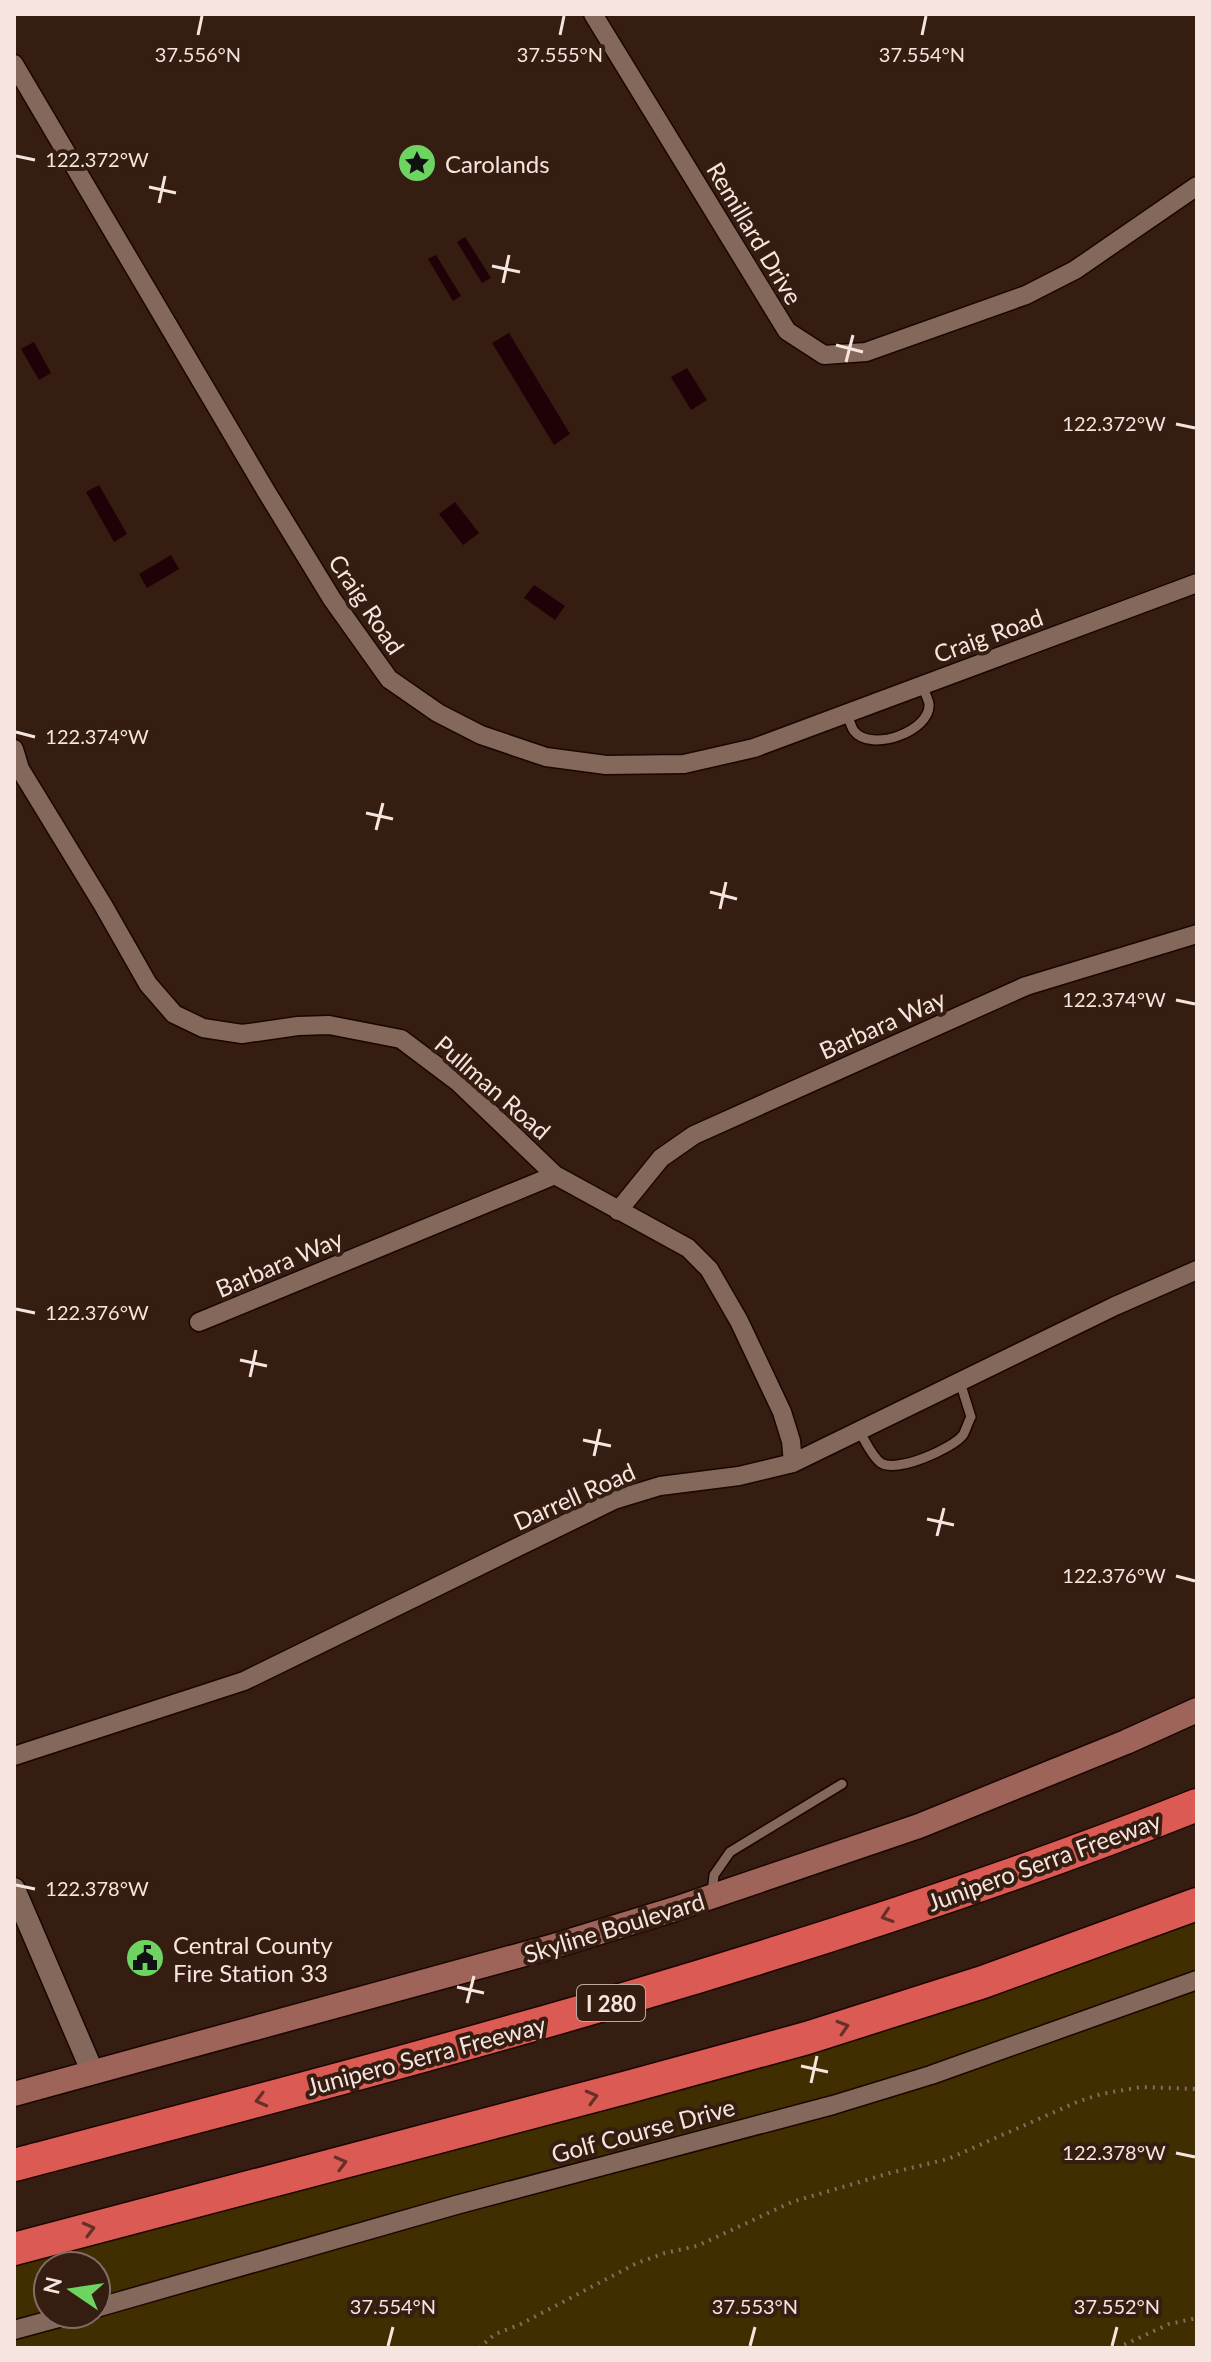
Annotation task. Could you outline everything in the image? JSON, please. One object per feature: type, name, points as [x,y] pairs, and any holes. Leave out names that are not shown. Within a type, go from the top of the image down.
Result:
[{"type":"highway","name":"Junipero Serra Freeway","points":[[14,2165],[396,2064],[651,1991],[959,1892],[1197,1805]]},
{"type":"highway","points":[[14,2249],[807,2038],[983,1982],[1197,1904]]},
{"type":"main road","name":"Skyline Boulevard","points":[[14,2094],[554,1946],[712,1897],[919,1826],[1197,1710]]},
{"type":"street","name":"Remillard Drive","points":[[593,14],[787,331],[824,355],[866,352],[1026,295],[1075,270],[1197,186]]},
{"type":"street","name":"Craig Road","points":[[14,64],[332,599],[389,679],[438,713],[481,735],[546,757],[606,765],[684,764],[754,748],[1197,583]]},
{"type":"street","name":"Pullman Road","points":[[14,749],[20,769],[148,984],[174,1014],[203,1028],[242,1034],[329,1025],[401,1039],[458,1082],[555,1175],[688,1248],[709,1269],[739,1321],[782,1412],[791,1441],[793,1463]]},
{"type":"street","name":"Barbara Way","points":[[618,1211],[661,1158],[694,1135],[1026,986],[1197,934]]},
{"type":"street","name":"Barbara Way","points":[[199,1322],[555,1175]]},
{"type":"street","name":"Darrell Road","points":[[14,1756],[244,1681],[614,1500],[660,1486],[739,1476],[793,1463],[1115,1306],[1197,1270]]},
{"type":"street","points":[[14,1889],[93,2073]]},
{"type":"street","name":"Golf Course Drive","points":[[112,2303],[456,2205],[833,2105],[1014,2046],[1197,1980]]},
{"type":"lane","points":[[847,713],[855,732],[864,738],[877,741],[893,737],[920,724],[926,716],[929,704],[922,686]]},
{"type":"lane","points":[[859,1431],[877,1461],[885,1465],[906,1464],[947,1448],[963,1435],[971,1417],[960,1382]]},
{"type":"lane","points":[[712,1897],[714,1875],[730,1852],[842,1784]]},
{"type":"path","points":[[479,2348],[495,2334],[519,2325],[637,2263],[697,2246],[792,2202],[948,2159],[1101,2094],[1141,2087],[1197,2089]]},
{"type":"path","points":[[1117,2348],[1169,2324],[1197,2318]]},
{"type":"shaded area","points":[[465,237],[491,278],[482,283],[457,242]]},
{"type":"shaded area","points":[[436,255],[461,296],[453,301],[428,259]]},
{"type":"shaded area","points":[[509,333],[570,434],[554,445],[492,343]]},
{"type":"shaded area","points":[[34,342],[51,373],[39,380],[21,349]]},
{"type":"shaded area","points":[[687,368],[707,400],[691,410],[671,377]]},
{"type":"shaded area","points":[[99,485],[127,534],[114,542],[86,492]]},
{"type":"shaded area","points":[[455,502],[479,533],[463,545],[439,514]]},
{"type":"shaded area","points":[[171,555],[179,569],[147,588],[139,574]]},
{"type":"shaded area","points":[[534,585],[565,606],[555,620],[524,598]]},
{"type":"shaded area","points":[[1197,1904],[1197,2348],[14,2348],[14,2249],[628,2087]]},
{"type":"place","name":"Carolands","points":[[417,163]]},
{"type":"place","name":"Central County Fire Station 33","points":[[145,1958]]}]
